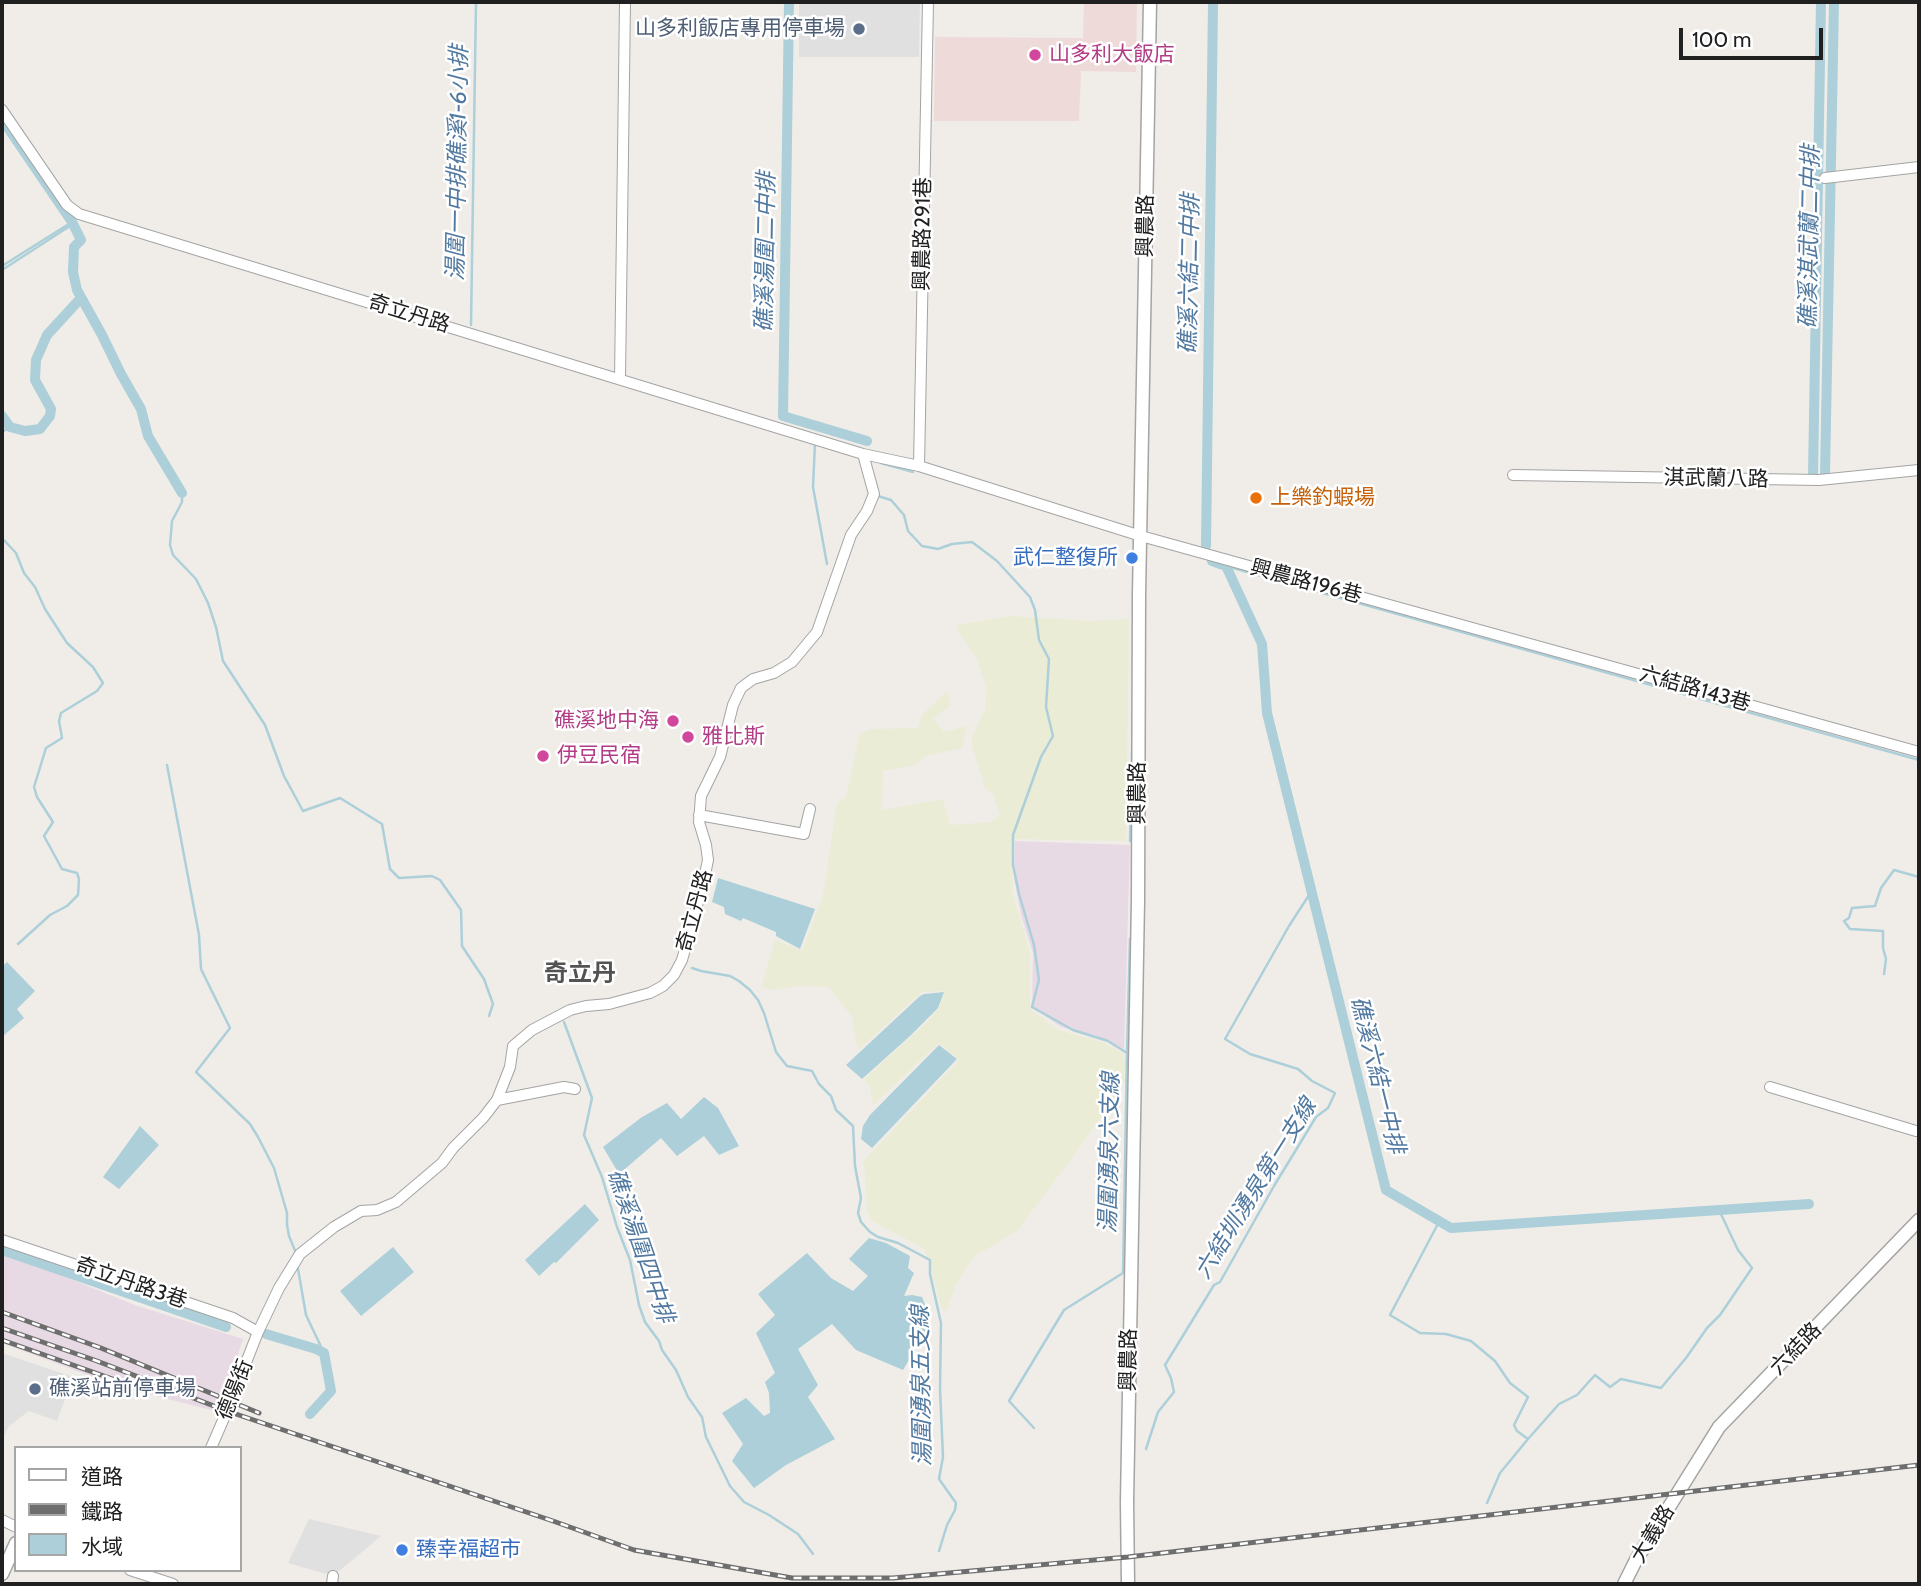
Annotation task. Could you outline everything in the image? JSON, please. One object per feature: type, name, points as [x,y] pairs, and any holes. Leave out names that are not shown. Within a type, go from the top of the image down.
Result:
[{"type":"street","points":[[620,378],[625,2]]},
{"type":"street","name":"興農路291巷","points":[[919,466],[928,2]]},
{"type":"street","name":"興農路","points":[[1128,1584],[1127,1502],[1150,2]]},
{"type":"street","name":"奇立丹路","points":[[2,110],[67,205],[79,214],[863,454],[919,466],[1141,536]]},
{"type":"street","points":[[1825,178],[1919,167]]},
{"type":"street","name":"奇立丹路","points":[[258,1332],[279,1288],[300,1254],[334,1227],[361,1212],[377,1210],[396,1202],[442,1163],[483,1118],[497,1100],[510,1067],[513,1046],[532,1030],[570,1010],[609,1004],[650,993],[663,986],[674,975],[682,960],[704,884],[708,860],[699,815],[701,796],[720,757],[733,705],[741,688],[792,662],[817,632],[848,543],[874,494],[863,454]]},
{"type":"street","name":"淇武蘭八路","points":[[1513,475],[1818,480],[1919,470]]},
{"type":"street","name":"興農路196巷","points":[[1141,536],[1471,627]]},
{"type":"street","name":"六結路143巷","points":[[1471,627],[1919,752]]},
{"type":"street","points":[[699,815],[804,834],[810,809]]},
{"type":"street","points":[[497,1100],[564,1087],[575,1089]]},
{"type":"street","points":[[1770,1087],[1916,1130]]},
{"type":"street","name":"六結路","points":[[1683,1485],[1719,1427],[1919,1220]]},
{"type":"street","name":"奇立丹路3巷","points":[[2,1240],[233,1318],[258,1332]]},
{"type":"street","name":"德陽街","points":[[212,1446],[258,1332]]},
{"type":"street","name":"大義路","points":[[1624,1584],[1683,1485]]},
{"type":"street","points":[[2,1574],[14,1547]]},
{"type":"street","points":[[136,1572],[173,1584]]},
{"type":"shaded area","name":"山多利飯店專用停車場","points":[[799,2],[920,2],[919,57],[799,57]]},
{"type":"shaded area","name":"山多利大飯店","points":[[1084,2],[1137,2],[1136,72],[1081,71],[1079,121],[934,121],[935,37],[1083,38]]},
{"type":"shaded area","points":[[1015,841],[1130,845],[1124,1049],[1096,1036],[1061,1027],[1032,1007],[1033,953],[1021,915],[1014,878]]},
{"type":"shaded area","points":[[2,1254],[135,1305],[243,1339],[219,1412],[120,1387],[2,1343]]},
{"type":"shaded area","name":"礁溪站前停車場","points":[[2,1353],[73,1377],[57,1421],[29,1411],[9,1426],[2,1440]]},
{"type":"shaded area","points":[[309,1519],[381,1536],[333,1576],[288,1563]]},
{"type":"green space","points":[[1011,616],[1088,621],[1129,619],[1126,841],[1012,839],[1013,894],[1030,953],[1030,1009],[1058,1030],[1099,1041],[1124,1053],[1126,1080],[1017,1231],[973,1257],[956,1285],[946,1312],[941,1307],[930,1261],[923,1248],[872,1221],[867,1211],[864,1161],[959,1060],[939,1043],[873,1105],[870,1086],[864,1079],[926,1023],[939,1008],[945,991],[922,992],[858,1050],[852,1017],[829,987],[801,986],[769,990],[761,987],[775,940],[802,951],[823,895],[837,802],[846,798],[859,736],[869,729],[918,728],[922,715],[947,691],[951,705],[933,719],[944,732],[967,726],[962,748],[925,756],[915,765],[883,771],[882,810],[943,799],[950,825],[991,822],[1000,816],[993,793],[985,789],[973,750],[972,738],[985,710],[986,686],[976,657],[956,625]]},
{"type":"water","points":[[718,878],[815,909],[800,949],[776,936],[776,932],[743,918],[741,921],[725,914],[724,907],[712,902]]},
{"type":"water","points":[[7,962],[35,991],[17,1009],[24,1018],[2,1037],[2,967]]},
{"type":"water","points":[[944,992],[938,1008],[862,1079],[846,1065],[920,996]]},
{"type":"water","points":[[939,1045],[957,1059],[872,1148],[861,1139],[863,1126],[870,1115]]},
{"type":"water","points":[[704,1097],[718,1108],[739,1146],[719,1155],[704,1136],[677,1156],[661,1138],[619,1174],[603,1147],[642,1117],[667,1103],[681,1119]]},
{"type":"water","points":[[140,1126],[159,1145],[119,1189],[103,1177]]},
{"type":"water","points":[[585,1204],[599,1220],[539,1276],[525,1260]]},
{"type":"water","points":[[869,1238],[886,1243],[910,1256],[908,1268],[914,1273],[904,1296],[922,1297],[926,1307],[926,1330],[903,1370],[856,1350],[832,1324],[798,1349],[818,1385],[808,1397],[835,1439],[786,1465],[754,1488],[732,1461],[743,1444],[722,1413],[746,1398],[764,1416],[770,1413],[769,1393],[765,1382],[775,1373],[756,1333],[775,1315],[758,1294],[807,1253],[831,1278],[853,1291],[868,1276],[849,1259]]},
{"type":"water","points":[[393,1247],[414,1272],[361,1316],[340,1291]]},
{"type":"waterway","name":"湯圍一中排礁溪1-6小排","points":[[471,325],[476,2]]},
{"type":"waterway","name":"礁溪湯圍二中排","points":[[789,2],[783,416],[867,441]]},
{"type":"waterway","name":"礁溪六結二中排","points":[[1206,546],[1213,2]]},
{"type":"waterway","points":[[1813,475],[1821,2]]},
{"type":"waterway","name":"礁溪淇武蘭二中排","points":[[1825,474],[1834,2]]},
{"type":"waterway","points":[[2,119],[72,222],[81,240],[74,247],[73,272],[77,290],[141,409],[148,436],[182,493]]},
{"type":"waterway","points":[[2,266],[72,222]]},
{"type":"waterway","points":[[2,270],[70,226],[72,222]]},
{"type":"waterway","points":[[2,416],[10,427],[25,431],[40,429],[50,416],[51,409],[35,380],[36,360],[47,335],[80,299]]},
{"type":"waterway","points":[[2,432],[10,427]]},
{"type":"waterway","points":[[815,443],[813,487],[827,564]]},
{"type":"waterway","points":[[881,463],[913,472]]},
{"type":"waterway","points":[[182,493],[182,502],[172,521],[170,545],[173,555],[196,579],[216,627],[223,661],[265,725],[284,776],[303,811],[340,798],[382,824],[390,869],[399,878],[432,876],[440,880],[461,910],[462,946],[484,979],[493,1004],[489,1016]]},
{"type":"waterway","name":"湯圍湧泉六支線","points":[[878,496],[891,500],[904,515],[908,531],[922,546],[938,549],[972,542],[997,561],[1030,597],[1035,610],[1039,640],[1049,659],[1046,707],[1053,736],[1041,757],[1013,835],[1013,865],[1034,945],[1039,980],[1032,1007],[1073,1030],[1108,1041],[1127,1053],[1123,1273],[1064,1310],[1009,1401],[1034,1428]]},
{"type":"waterway","points":[[2,538],[16,553],[24,573],[67,643],[93,667],[103,683],[97,691],[61,713],[59,721],[62,738],[46,748],[34,787],[37,797],[53,822],[44,836],[62,869],[77,873],[78,895],[67,906],[50,915],[18,944]]},
{"type":"waterway","name":"礁溪六結一中排","points":[[1212,561],[1226,566],[1262,644],[1267,713],[1386,1190],[1451,1228],[1809,1204]]},
{"type":"waterway","points":[[1226,566],[1919,760]]},
{"type":"waterway","points":[[1130,841],[1133,712]]},
{"type":"waterway","points":[[167,765],[199,935],[201,969],[230,1028],[196,1072],[250,1124],[258,1137],[274,1168],[287,1213],[289,1236],[296,1253]]},
{"type":"waterway","points":[[1884,974],[1886,959],[1883,931],[1850,929],[1844,921],[1849,918],[1852,908],[1875,906],[1881,888],[1894,870],[1919,877]]},
{"type":"waterway","name":"六結圳湧泉第一支線","points":[[1146,1449],[1158,1412],[1174,1392],[1165,1365],[1214,1285],[1220,1282],[1316,1117],[1328,1108],[1335,1093],[1312,1081],[1298,1069],[1250,1054],[1225,1039],[1311,892]]},
{"type":"waterway","points":[[1127,1053],[1130,939]]},
{"type":"waterway","name":"湯圍湧泉五支線","points":[[692,968],[730,976],[750,990],[764,1013],[776,1052],[787,1066],[812,1071],[819,1084],[831,1096],[836,1110],[853,1126],[855,1166],[861,1198],[858,1213],[861,1222],[878,1237],[898,1243],[930,1260],[930,1274],[941,1323],[943,1457],[939,1479],[956,1503],[939,1551]]},
{"type":"waterway","name":"礁溪湯圍四中排","points":[[564,1022],[592,1098],[584,1135],[602,1177],[630,1260],[645,1322],[659,1341],[688,1397],[702,1417],[706,1437],[730,1486],[744,1502],[798,1534],[813,1554]]},
{"type":"waterway","points":[[1487,1503],[1500,1473],[1528,1439],[1559,1404],[1577,1395],[1595,1375],[1610,1387],[1621,1379],[1661,1388],[1686,1358],[1752,1268],[1738,1250],[1719,1210]]},
{"type":"waterway","points":[[1441,1218],[1390,1315],[1420,1333],[1446,1334],[1471,1341],[1495,1361],[1510,1383],[1528,1397],[1514,1425],[1517,1431],[1528,1439]]},
{"type":"waterway","points":[[2,1250],[226,1327]]},
{"type":"waterway","points":[[297,1263],[306,1315],[324,1353]]},
{"type":"waterway","points":[[266,1334],[324,1353],[331,1391],[310,1414]]},
{"type":"railway","points":[[2,1312],[101,1348],[259,1413]]},
{"type":"railway","points":[[2,1328],[227,1411],[634,1550],[792,1578],[893,1578],[1128,1557],[1919,1465]]},
{"type":"railway","points":[[2,1340],[142,1387]]},
{"type":"place","name":"山多利飯店專用停車場","points":[[859,29]]},
{"type":"place","name":"山多利大飯店","points":[[1035,55]]},
{"type":"place","name":"上樂釣蝦場","points":[[1256,498]]},
{"type":"place","name":"武仁整復所","points":[[1132,558]]},
{"type":"place","name":"礁溪地中海","points":[[673,721]]},
{"type":"place","name":"雅比斯","points":[[688,737]]},
{"type":"place","name":"伊豆民宿","points":[[543,756]]},
{"type":"place","name":"礁溪站前停車場","points":[[35,1389]]},
{"type":"place","name":"臻幸福超市","points":[[402,1550]]},
{"type":"district","name":"奇立丹","points":[[580,974]]}]
